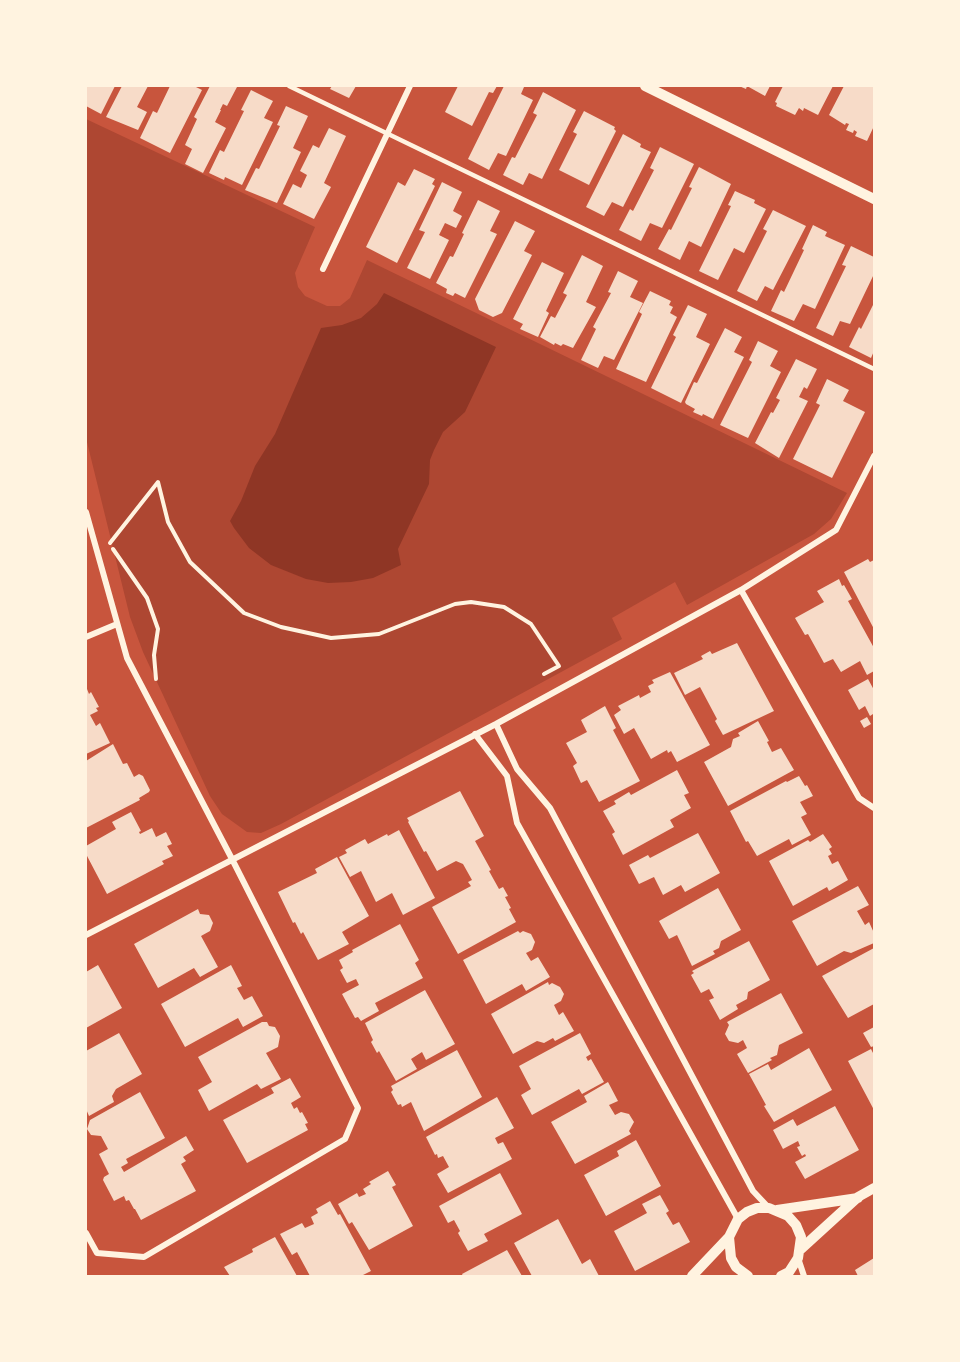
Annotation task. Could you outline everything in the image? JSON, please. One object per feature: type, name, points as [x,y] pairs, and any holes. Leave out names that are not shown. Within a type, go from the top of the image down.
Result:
[{"type":"street","points":[[323,268],[410,86]]},
{"type":"street","points":[[645,86],[874,199]]},
{"type":"street","points":[[86,935],[496,724],[741,590],[836,531],[874,456]]},
{"type":"street","points":[[86,512],[127,658],[358,1108],[345,1138],[144,1257],[97,1253],[86,1233]]},
{"type":"street","points":[[741,590],[859,798],[874,808]]},
{"type":"street","points":[[86,636],[117,624]]},
{"type":"street","points":[[496,724],[517,769],[550,808],[753,1191],[773,1209],[788,1216],[796,1225],[801,1237],[800,1253],[804,1276]]},
{"type":"street","points":[[475,734],[507,776],[517,823],[738,1219]]},
{"type":"street","points":[[781,1276],[789,1272],[800,1253],[858,1197],[874,1188]]},
{"type":"street","points":[[692,1276],[729,1237],[738,1219],[747,1212],[758,1208],[773,1209],[858,1197]]},
{"type":"street","points":[[729,1237],[731,1258],[736,1267],[748,1276]]},
{"type":"lane","points":[[289,86],[874,369]]},
{"type":"path","points":[[156,685],[154,655],[158,629],[147,598],[110,543],[158,482],[168,522],[190,562],[244,614],[281,627],[331,639],[379,634],[455,604],[471,602],[504,607],[531,624],[559,666],[544,674]]},
{"type":"shaded area","points":[[86,119],[315,227],[295,273],[298,287],[305,296],[327,306],[340,306],[350,298],[367,260],[847,493],[831,519],[814,534],[687,605],[675,582],[612,618],[622,639],[281,824],[261,833],[247,832],[222,814],[210,796],[143,652],[130,617],[86,438]]},
{"type":"shaded area","points":[[384,293],[496,347],[465,412],[443,432],[434,450],[430,460],[429,484],[398,549],[401,565],[373,578],[351,582],[328,583],[306,579],[271,565],[249,548],[230,521],[255,466],[275,434],[321,328],[342,325],[361,318],[377,304]]},
{"type":"building","points":[[86,86],[115,86],[101,114],[86,106]]},
{"type":"building","points":[[122,86],[148,86],[137,107],[147,112],[138,130],[106,117]]},
{"type":"building","points":[[170,86],[194,86],[202,90],[170,153],[140,138],[153,111],[157,113]]},
{"type":"building","points":[[210,86],[237,87],[227,106],[223,104],[215,122],[226,128],[203,173],[185,164],[192,149],[185,145],[197,119],[194,117]]},
{"type":"building","points":[[332,86],[356,86],[349,98],[330,89]]},
{"type":"building","points":[[458,86],[497,86],[493,93],[489,92],[472,126],[445,112]]},
{"type":"building","points":[[504,86],[524,87],[521,94],[533,100],[506,156],[498,153],[489,170],[468,159]]},
{"type":"building","points":[[747,86],[770,86],[765,96]]},
{"type":"building","points":[[783,86],[833,86],[818,115],[799,108],[795,115],[776,106],[775,102]]},
{"type":"building","points":[[844,86],[874,86],[874,126],[867,141],[855,136],[857,132],[854,130],[853,133],[846,130],[849,124],[845,125],[829,115]]},
{"type":"building","points":[[251,90],[273,101],[264,118],[273,122],[242,185],[209,173],[220,150],[224,152],[244,111],[241,110]]},
{"type":"building","points":[[543,92],[576,110],[542,179],[529,173],[523,185],[503,175],[512,157],[515,158],[537,115],[533,113]]},
{"type":"building","points":[[286,106],[308,116],[293,148],[301,152],[277,203],[245,190],[256,168],[259,169],[280,126],[277,125]]},
{"type":"building","points":[[584,111],[615,127],[616,131],[589,185],[559,170],[577,134],[573,132]]},
{"type":"building","points":[[329,128],[346,136],[324,183],[331,187],[314,219],[283,204],[293,184],[301,188],[307,175],[300,171],[313,145],[319,148]]},
{"type":"building","points":[[623,134],[651,152],[623,207],[612,202],[604,216],[586,207]]},
{"type":"building","points":[[660,147],[694,164],[662,228],[650,223],[641,241],[619,230],[630,209],[633,211],[654,170],[650,168]]},
{"type":"building","points":[[699,167],[731,184],[701,247],[689,241],[680,260],[658,249],[669,229],[671,230],[692,188],[689,187]]},
{"type":"building","points":[[414,169],[435,179],[432,184],[435,186],[397,263],[366,247],[398,182],[405,186]]},
{"type":"building","points":[[442,182],[462,192],[453,211],[462,216],[456,228],[445,223],[439,235],[449,240],[430,279],[407,268],[425,232],[419,230]]},
{"type":"building","points":[[735,191],[755,200],[754,203],[766,209],[744,253],[734,248],[718,280],[699,271],[731,206],[728,205]]},
{"type":"building","points":[[478,200],[500,211],[490,231],[497,234],[465,298],[455,293],[453,296],[446,293],[447,289],[436,283],[450,256],[453,257]]},
{"type":"building","points":[[773,210],[806,226],[773,290],[765,286],[757,301],[737,291],[767,231],[763,229]]},
{"type":"building","points":[[515,221],[535,231],[524,251],[532,255],[502,313],[493,317],[479,310],[475,299]]},
{"type":"building","points":[[813,225],[827,232],[825,236],[845,245],[815,309],[803,304],[794,321],[771,311],[781,290],[784,292]]},
{"type":"building","points":[[851,246],[874,257],[874,274],[850,324],[840,321],[833,336],[816,328],[846,266],[842,265]]},
{"type":"building","points":[[582,255],[603,266],[586,302],[596,307],[573,348],[563,344],[561,346],[555,343],[554,345],[540,337],[551,316],[555,318],[567,295],[563,293]]},
{"type":"building","points":[[542,262],[564,273],[546,311],[549,313],[538,337],[520,329],[523,324],[513,319]]},
{"type":"building","points":[[618,271],[638,281],[630,297],[643,303],[614,360],[604,356],[598,368],[581,360],[596,329],[593,327],[611,293],[608,292]]},
{"type":"building","points":[[650,291],[671,301],[669,305],[673,307],[670,313],[677,317],[646,382],[616,369],[642,314],[639,312]]},
{"type":"building","points":[[874,303],[874,351],[871,358],[849,347]]},
{"type":"building","points":[[688,305],[707,314],[696,337],[710,344],[681,403],[651,388],[676,337],[673,335]]},
{"type":"building","points":[[725,328],[742,337],[734,352],[744,357],[713,419],[693,412],[695,409],[685,402]]},
{"type":"building","points":[[758,341],[778,351],[770,366],[781,372],[748,438],[720,425],[752,362],[749,360]]},
{"type":"building","points":[[796,359],[817,369],[807,389],[804,387],[799,397],[808,401],[779,458],[755,443],[780,400],[776,398]]},
{"type":"building","points":[[827,379],[849,390],[843,401],[865,412],[832,478],[793,459],[820,405],[816,403]]},
{"type":"building","points":[[868,559],[870,562],[874,560],[874,629],[844,572]]},
{"type":"building","points":[[839,579],[852,599],[848,601],[874,648],[874,671],[867,675],[860,661],[841,672],[833,659],[824,663],[808,634],[805,635],[795,618],[824,602],[817,591]]},
{"type":"building","points":[[737,643],[774,711],[723,735],[700,687],[685,695],[674,673],[703,659],[701,656],[710,651],[712,654]]},
{"type":"building","points":[[670,672],[710,745],[677,762],[671,751],[668,753],[667,750],[651,759],[634,728],[624,734],[614,715],[621,710],[618,706],[639,695],[640,698],[651,692],[648,686],[654,683],[652,680]]},
{"type":"building","points":[[868,679],[874,690],[874,718],[873,714],[870,716],[865,706],[859,710],[848,690]]},
{"type":"building","points":[[87,689],[99,707],[96,708],[98,711],[90,715],[96,726],[100,723],[110,743],[86,754]]},
{"type":"building","points":[[605,706],[616,728],[613,730],[640,781],[599,802],[587,780],[581,783],[573,766],[577,763],[566,743],[587,732],[581,720]]},
{"type":"building","points":[[867,717],[871,724],[864,728],[860,721]]},
{"type":"building","points":[[758,721],[772,752],[781,748],[794,770],[728,806],[704,762],[731,747],[733,739],[740,736],[738,733]]},
{"type":"building","points":[[113,744],[123,764],[127,763],[134,777],[139,774],[143,776],[150,790],[139,798],[140,800],[86,828],[86,761]]},
{"type":"building","points":[[677,770],[689,793],[684,795],[691,808],[670,820],[674,827],[623,855],[612,834],[615,832],[603,811],[616,804],[614,801],[629,792],[631,795]]},
{"type":"building","points":[[799,776],[813,796],[800,802],[807,814],[801,817],[811,835],[792,845],[789,839],[757,856],[748,841],[746,842],[730,811]]},
{"type":"building","points":[[460,791],[484,836],[475,841],[499,889],[503,887],[508,896],[505,897],[516,922],[458,954],[432,907],[471,886],[468,882],[472,880],[463,864],[456,861],[437,871],[426,851],[424,852],[407,818]]},
{"type":"building","points":[[131,812],[141,831],[140,834],[152,828],[156,837],[166,832],[172,844],[167,846],[173,856],[162,861],[164,864],[107,894],[86,854],[86,846],[116,829],[112,822]]},
{"type":"building","points":[[399,830],[435,898],[403,915],[392,893],[376,902],[361,871],[350,877],[339,857],[347,853],[345,850],[365,839],[368,844]]},
{"type":"building","points":[[698,833],[720,873],[685,892],[681,885],[663,895],[654,877],[639,884],[629,865],[648,855],[650,858]]},
{"type":"building","points":[[823,834],[832,847],[829,849],[832,854],[828,856],[832,864],[838,861],[848,880],[829,891],[827,887],[793,906],[769,861]]},
{"type":"building","points":[[337,857],[369,916],[342,932],[349,944],[318,960],[303,932],[301,934],[295,922],[293,923],[278,892],[317,873],[315,869]]},
{"type":"building","points":[[858,886],[869,905],[857,911],[865,925],[869,922],[874,933],[874,943],[851,953],[844,951],[817,966],[792,921]]},
{"type":"building","points":[[718,888],[741,930],[721,941],[719,948],[713,951],[715,954],[692,966],[677,935],[669,939],[659,921]]},
{"type":"building","points":[[198,909],[200,914],[209,915],[213,923],[210,931],[201,936],[218,967],[200,977],[194,968],[158,988],[134,944]]},
{"type":"building","points":[[400,924],[419,960],[415,963],[423,978],[375,1003],[379,1011],[361,1021],[358,1017],[355,1018],[342,994],[359,985],[356,979],[347,983],[340,970],[343,968],[339,960],[353,952],[352,950]]},
{"type":"building","points":[[518,931],[531,934],[535,942],[532,950],[526,953],[531,961],[538,957],[550,977],[526,991],[522,984],[486,1004],[463,960]]},
{"type":"building","points":[[749,941],[770,980],[748,992],[747,999],[736,1005],[738,1009],[720,1020],[709,1000],[714,998],[709,989],[701,993],[691,975],[694,973],[692,971]]},
{"type":"building","points":[[874,948],[874,1004],[848,1018],[822,976]]},
{"type":"building","points":[[98,965],[122,1008],[86,1028],[86,972]]},
{"type":"building","points":[[231,965],[242,986],[237,988],[244,1000],[252,996],[263,1016],[243,1027],[238,1018],[185,1047],[161,1004]]},
{"type":"building","points":[[548,982],[549,985],[552,983],[560,987],[564,994],[561,1001],[554,1005],[559,1015],[563,1012],[574,1031],[555,1041],[553,1038],[544,1043],[537,1041],[513,1054],[491,1014]]},
{"type":"building","points":[[425,990],[455,1044],[426,1060],[422,1052],[411,1059],[417,1069],[396,1081],[379,1051],[377,1053],[371,1042],[373,1040],[365,1023]]},
{"type":"building","points":[[781,993],[803,1033],[779,1045],[777,1055],[770,1058],[772,1060],[748,1073],[737,1054],[747,1048],[743,1040],[738,1043],[729,1041],[725,1034],[729,1025],[727,1022]]},
{"type":"building","points":[[262,1022],[275,1027],[280,1036],[278,1047],[266,1053],[281,1079],[261,1089],[257,1084],[209,1111],[198,1090],[212,1082],[198,1057]]},
{"type":"building","points":[[874,1027],[874,1046],[871,1047],[863,1033]]},
{"type":"building","points":[[119,1033],[142,1074],[116,1089],[112,1096],[114,1102],[89,1116],[86,1109],[86,1051]]},
{"type":"building","points":[[580,1033],[591,1054],[586,1057],[588,1061],[591,1059],[604,1082],[582,1094],[579,1089],[532,1115],[521,1095],[531,1089],[519,1066]]},
{"type":"building","points":[[809,1048],[832,1090],[774,1122],[749,1074],[768,1064],[771,1070]]},
{"type":"building","points":[[871,1049],[874,1055],[874,1110],[848,1061]]},
{"type":"building","points":[[457,1050],[482,1097],[424,1131],[411,1102],[402,1107],[401,1104],[398,1105],[391,1092],[393,1090],[391,1086]]},
{"type":"building","points":[[290,1078],[301,1097],[291,1103],[294,1109],[297,1107],[300,1113],[302,1112],[308,1123],[305,1124],[308,1130],[247,1163],[223,1120],[274,1093],[271,1088]]},
{"type":"building","points":[[608,1082],[618,1101],[609,1105],[615,1115],[621,1112],[629,1114],[634,1122],[629,1131],[631,1134],[575,1164],[551,1122],[587,1102],[584,1096]]},
{"type":"building","points":[[140,1092],[165,1138],[126,1159],[128,1163],[121,1167],[124,1172],[186,1136],[194,1150],[183,1157],[186,1161],[181,1164],[196,1191],[141,1220],[124,1196],[114,1201],[103,1180],[109,1174],[99,1154],[108,1149],[101,1136],[91,1135],[87,1129],[90,1120]]},
{"type":"building","points":[[497,1097],[514,1128],[495,1138],[498,1144],[503,1142],[512,1159],[448,1193],[437,1174],[449,1167],[443,1156],[438,1158],[437,1154],[435,1155],[426,1137]]},
{"type":"building","points":[[835,1106],[859,1150],[805,1179],[795,1162],[806,1156],[805,1154],[802,1156],[797,1147],[800,1146],[798,1141],[783,1149],[773,1130],[793,1119],[797,1126]]},
{"type":"building","points":[[636,1140],[661,1186],[606,1216],[584,1175],[619,1156],[617,1151]]},
{"type":"building","points":[[388,1171],[396,1185],[392,1187],[413,1226],[369,1250],[352,1222],[349,1224],[338,1204],[357,1193],[359,1197],[366,1194],[363,1189],[371,1184],[369,1182]]},
{"type":"building","points":[[500,1173],[522,1214],[484,1234],[488,1241],[468,1251],[454,1220],[448,1223],[439,1206]]},
{"type":"building","points":[[660,1195],[669,1211],[666,1213],[673,1225],[679,1222],[690,1242],[635,1271],[614,1231],[647,1213],[642,1204]]},
{"type":"building","points":[[330,1201],[338,1215],[340,1214],[371,1271],[361,1276],[310,1276],[297,1252],[292,1255],[280,1234],[302,1223],[305,1228],[314,1224],[311,1217],[318,1213],[316,1209]]},
{"type":"building","points":[[558,1219],[582,1264],[590,1259],[599,1276],[532,1276],[514,1243]]},
{"type":"building","points":[[275,1237],[297,1276],[230,1276],[224,1267]]},
{"type":"building","points":[[507,1250],[522,1276],[463,1276],[462,1274]]},
{"type":"building","points":[[874,1258],[874,1276],[858,1276],[855,1270]]}]
